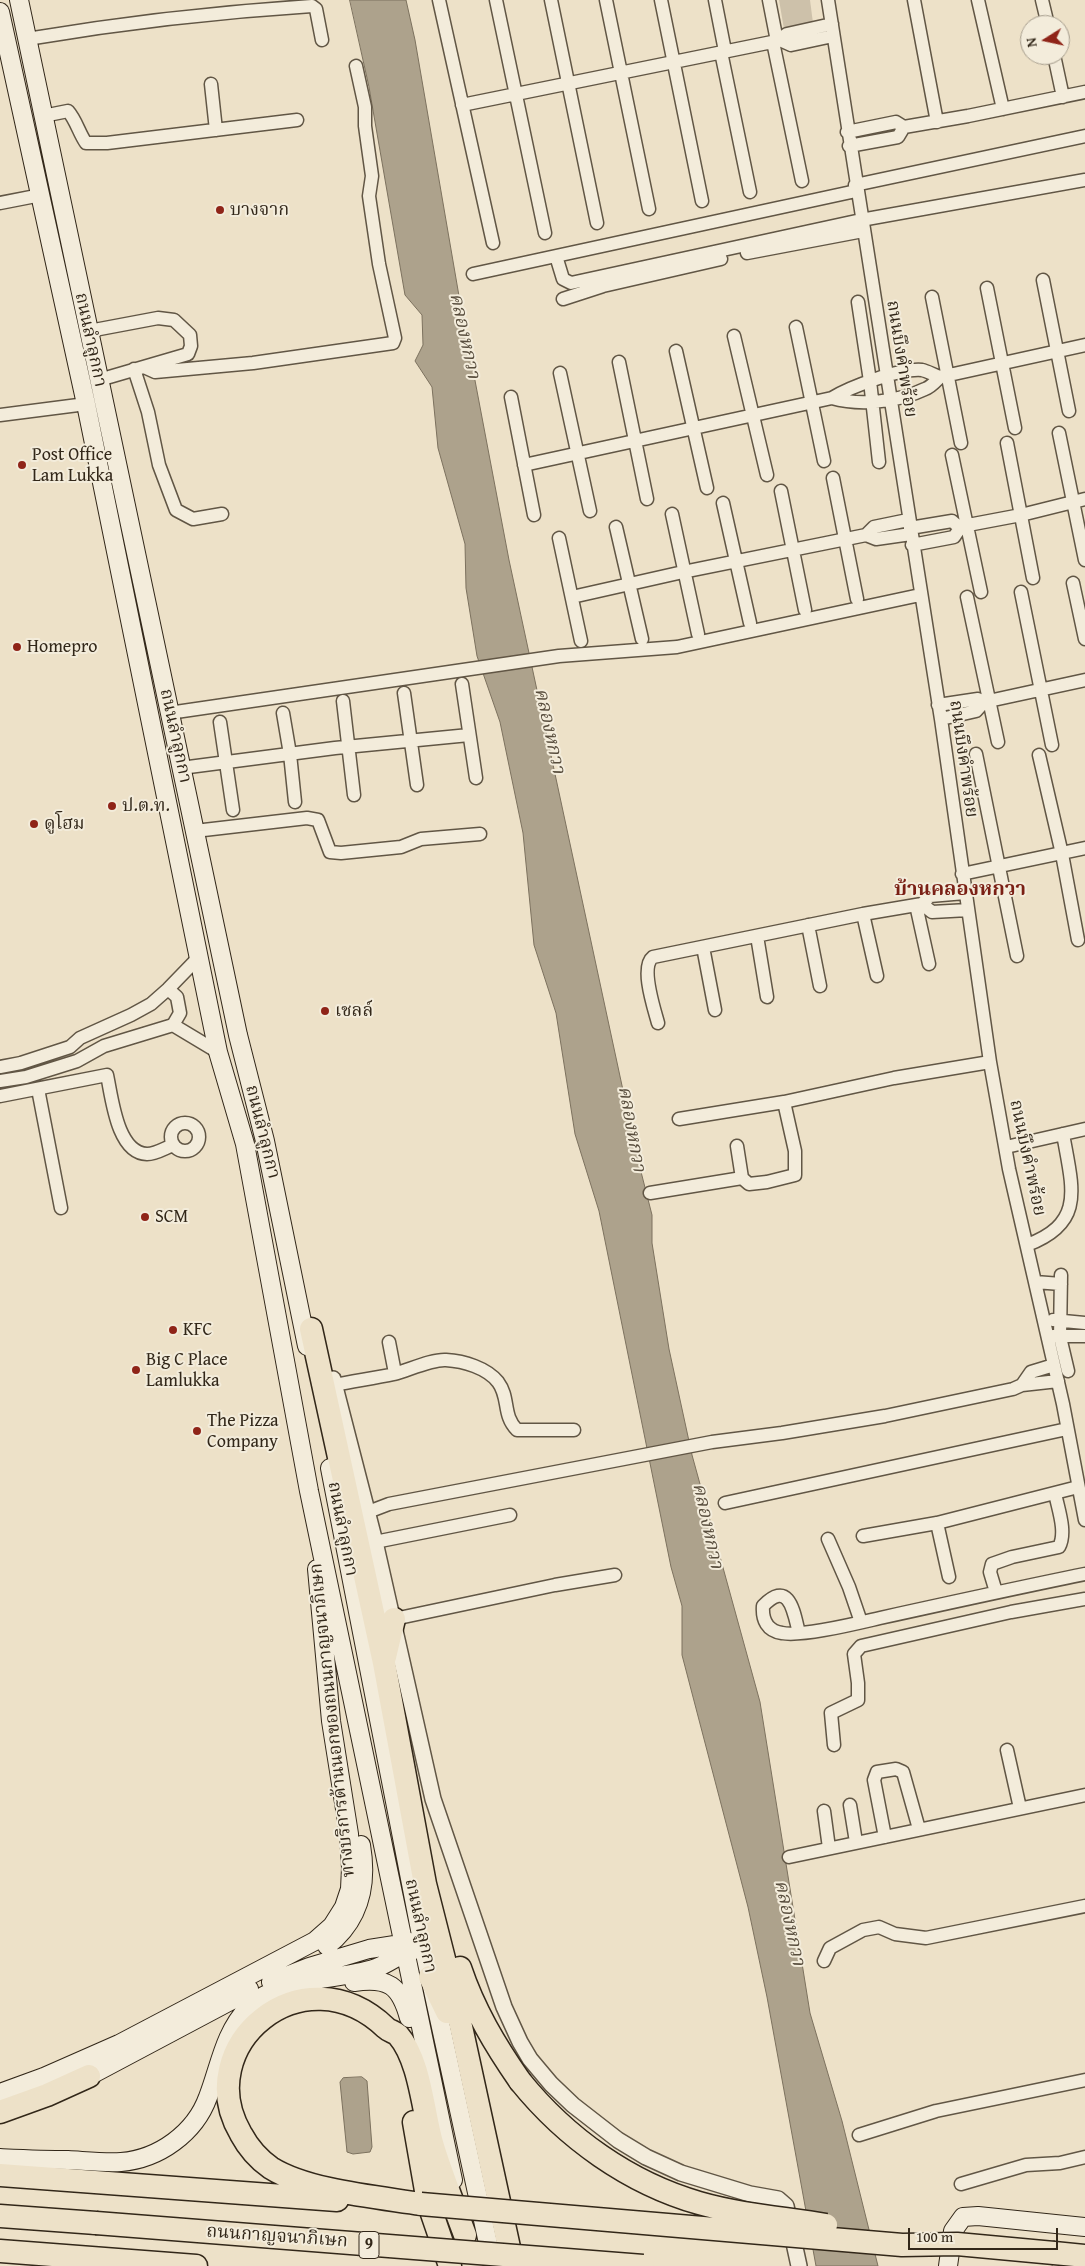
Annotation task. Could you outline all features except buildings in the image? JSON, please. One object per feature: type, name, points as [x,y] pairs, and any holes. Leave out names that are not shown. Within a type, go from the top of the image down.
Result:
[{"type":"highway","points":[[311,1329],[384,1663],[425,1884],[460,2022],[513,2266]]},
{"type":"highway","points":[[384,1663],[394,1620]]},
{"type":"highway","points":[[410,1802],[440,1885],[458,1960],[469,1995],[498,2050],[520,2081],[548,2112],[597,2153],[635,2177],[697,2202],[749,2214],[902,2233],[957,2244],[1085,2256]]},
{"type":"highway","points":[[430,1977],[446,2006],[468,2110],[491,2190],[508,2266]]},
{"type":"highway","points":[[421,2204],[321,2186],[282,2173],[262,2160],[241,2134],[230,2108],[229,2081],[231,2070],[245,2037],[256,2024],[276,2008],[289,2002],[310,1998],[342,2001],[352,2005],[371,2014],[387,2029],[400,2053],[406,2071],[426,2194],[450,2266]]},
{"type":"highway","points":[[387,2029],[398,2034],[413,2064],[433,2144],[465,2235]]},
{"type":"highway","points":[[0,2112],[48,2095],[89,2076]]},
{"type":"highway","points":[[0,2175],[297,2198],[421,2204],[902,2245],[957,2244]]},
{"type":"highway","name":"ถนนกาญจนาภิเษก","points":[[0,2216],[643,2266]]},
{"type":"highway","name":"ถนนกาญจนาภิเษก","points":[[0,2251],[196,2266]]},
{"type":"main road","name":"ถนนลำลูกกา","points":[[3,38],[8,19],[5,0]]},
{"type":"main road","name":"ถนนลำลูกกา","points":[[19,0],[194,831],[238,1035],[265,1141],[299,1304],[423,1944],[494,2266]]},
{"type":"main road","name":"ถนนลำลูกกา","points":[[0,12],[3,38],[41,195],[86,404],[218,1052],[245,1144],[317,1526],[381,1843],[472,2266]]},
{"type":"main road","points":[[299,1304],[311,1329]]},
{"type":"main road","name":"ทางบริการด้านนอกของถนนกาญจนาภิเษก","points":[[0,2093],[44,2077],[147,2031],[307,1946],[327,1932],[340,1914],[350,1889],[352,1868],[349,1834],[331,1721],[317,1583],[317,1526]]},
{"type":"main road","points":[[44,2077],[89,2076],[324,1948],[337,1938],[355,1914],[363,1893],[363,1857],[317,1583]]},
{"type":"main road","points":[[381,1843],[402,1838]]},
{"type":"main road","points":[[223,2003],[292,1973],[348,1955],[385,1946],[404,1948],[423,1944]]},
{"type":"main road","points":[[0,2158],[122,2162],[144,2157],[166,2147],[177,2139],[201,2113],[209,2096],[227,2040],[248,2008],[267,1994],[277,1990],[353,1973],[389,1962],[404,1948]]},
{"type":"main road","points":[[348,1955],[366,1955],[370,1962],[368,1966],[353,1973]]},
{"type":"main road","points":[[320,1980],[348,1984],[377,1980],[388,1984],[401,1996],[412,2027],[430,2112],[445,2143]]},
{"type":"main road","points":[[948,2266],[953,2231],[963,2216],[1085,2227]]},
{"type":"street","points":[[439,0],[493,243]]},
{"type":"street","points":[[496,0],[545,233]]},
{"type":"street","points":[[551,0],[597,223]]},
{"type":"street","points":[[606,0],[649,209]]},
{"type":"street","points":[[660,0],[702,201]]},
{"type":"street","points":[[715,0],[750,192]]},
{"type":"street","points":[[769,0],[802,180]]},
{"type":"street","name":"ถนนบึงคำพร้อย","points":[[828,0],[849,146],[941,719],[990,1062],[1027,1246],[1058,1381],[1085,1520]]},
{"type":"street","points":[[914,0],[937,122]]},
{"type":"street","points":[[978,0],[1003,109]]},
{"type":"street","points":[[1042,0],[1046,15]]},
{"type":"street","points":[[27,39],[92,28],[235,11],[312,6],[316,9],[322,40]]},
{"type":"street","points":[[462,105],[777,41],[787,34],[832,30]]},
{"type":"street","points":[[1056,65],[1063,97]]},
{"type":"street","points":[[139,368],[155,372],[253,363],[393,343],[395,338],[369,196],[372,176],[364,107],[356,66]]},
{"type":"street","points":[[211,84],[216,130]]},
{"type":"street","points":[[847,132],[896,122],[904,127],[937,122],[1085,92]]},
{"type":"street","points":[[43,116],[68,111],[79,133],[86,142],[107,143],[297,120]]},
{"type":"street","points":[[849,146],[898,137],[904,127]]},
{"type":"street","points":[[473,274],[1085,136]]},
{"type":"street","points":[[556,256],[563,279],[571,282],[862,226],[1085,180]]},
{"type":"street","points":[[0,203],[41,195]]},
{"type":"street","points":[[563,299],[604,286],[862,226]]},
{"type":"street","points":[[1043,280],[1069,411]]},
{"type":"street","points":[[987,288],[1015,428]]},
{"type":"street","points":[[932,297],[944,376],[961,444]]},
{"type":"street","points":[[858,302],[870,381],[879,462]]},
{"type":"street","points":[[89,331],[158,318],[174,320],[190,335],[191,346],[188,354],[99,380]]},
{"type":"street","points":[[796,327],[810,402],[824,461]]},
{"type":"street","points":[[734,336],[767,476]]},
{"type":"street","points":[[832,398],[849,403],[890,400],[926,389],[944,376],[1085,345]]},
{"type":"street","points":[[676,351],[692,429],[708,488]]},
{"type":"street","points":[[619,362],[647,499]]},
{"type":"street","points":[[139,368],[159,465],[176,510],[193,518],[222,514]]},
{"type":"street","points":[[524,465],[832,398],[848,388],[886,376],[922,370],[944,376]]},
{"type":"street","points":[[560,373],[590,511]]},
{"type":"street","points":[[510,397],[534,515]]},
{"type":"street","points":[[0,414],[86,404]]},
{"type":"street","points":[[1059,433],[1079,501],[1085,560]]},
{"type":"street","points":[[1007,443],[1033,578]]},
{"type":"street","points":[[952,455],[964,526],[981,592]]},
{"type":"street","points":[[833,478],[857,599]]},
{"type":"street","points":[[781,491],[805,610]]},
{"type":"street","points":[[572,597],[630,583],[845,540],[866,535],[874,527],[910,532],[952,521],[964,526],[1079,501]]},
{"type":"street","points":[[724,503],[750,623]]},
{"type":"street","points":[[672,514],[683,572],[698,634]]},
{"type":"street","points":[[616,527],[642,639]]},
{"type":"street","points":[[559,538],[581,641]]},
{"type":"street","points":[[1074,583],[1085,639]]},
{"type":"street","points":[[1022,592],[1052,745]]},
{"type":"street","points":[[169,713],[559,656],[677,647],[920,595]]},
{"type":"street","points":[[968,597],[986,701],[998,742]]},
{"type":"street","points":[[938,705],[978,699],[986,701],[1085,680]]},
{"type":"street","points":[[462,684],[476,778]]},
{"type":"street","points":[[404,693],[417,785]]},
{"type":"street","points":[[343,701],[350,747],[354,795]]},
{"type":"street","points":[[941,719],[976,711],[986,701]]},
{"type":"street","points":[[283,713],[295,802]]},
{"type":"street","points":[[220,722],[228,762],[233,810]]},
{"type":"street","points":[[181,768],[350,747],[469,735]]},
{"type":"street","points":[[976,754],[1017,956]]},
{"type":"street","points":[[1039,755],[1062,854],[1078,940]]},
{"type":"street","points":[[194,831],[307,818],[318,820],[330,852],[341,853],[401,847],[421,839],[480,834]]},
{"type":"street","points":[[962,874],[1085,848]]},
{"type":"street","points":[[658,1023],[649,987],[648,962],[653,957],[919,904],[930,896],[965,893]]},
{"type":"street","points":[[919,904],[932,912],[968,910]]},
{"type":"street","points":[[919,904],[929,964]]},
{"type":"street","points":[[863,914],[877,976]]},
{"type":"street","points":[[808,925],[820,986]]},
{"type":"street","points":[[757,936],[767,997]]},
{"type":"street","points":[[702,947],[716,1010]]},
{"type":"street","points":[[0,1067],[21,1063],[70,1047],[80,1038],[151,1004],[199,957]]},
{"type":"street","points":[[0,1081],[26,1077],[77,1061],[106,1045],[173,1025],[180,1013],[177,997],[168,989]]},
{"type":"street","points":[[131,1015],[138,1034]]},
{"type":"street","points":[[173,1025],[218,1052]]},
{"type":"street","points":[[80,1038],[90,1053]]},
{"type":"street","points":[[679,1119],[784,1102],[894,1078],[990,1062]]},
{"type":"street","points":[[0,1096],[107,1075],[120,1129],[126,1144],[134,1150],[146,1154],[173,1145]]},
{"type":"street","points":[[38,1089],[61,1208]]},
{"type":"street","points":[[737,1146],[742,1178],[749,1184],[767,1182],[794,1175],[795,1151],[784,1102]]},
{"type":"street","points":[[1006,1146],[1085,1129]]},
{"type":"street","points":[[1027,1246],[1047,1239],[1072,1218],[1074,1200],[1063,1134]]},
{"type":"street","points":[[650,1193],[742,1178]]},
{"type":"street","points":[[1035,1282],[1061,1280],[1060,1337],[1068,1371]]},
{"type":"street","points":[[1044,1318],[1060,1322],[1085,1323]]},
{"type":"street","points":[[311,1329],[325,1350],[376,1542],[433,1799],[504,2007],[530,2058],[551,2084],[573,2105],[612,2135],[646,2157],[681,2173],[750,2194],[778,2200],[786,2206],[799,2266]]},
{"type":"street","points":[[1047,1335],[1060,1337],[1085,1336]]},
{"type":"street","points":[[389,1342],[395,1374]]},
{"type":"street","points":[[334,1385],[395,1374],[445,1360],[485,1370],[498,1382],[506,1399],[506,1416],[517,1430],[574,1430]]},
{"type":"street","points":[[1022,1384],[1031,1372],[1054,1365]]},
{"type":"street","points":[[368,1512],[389,1504],[626,1458],[885,1416],[1012,1389],[1022,1384],[1058,1381]]},
{"type":"street","points":[[725,1502],[1067,1429]]},
{"type":"street","points":[[863,1536],[937,1522],[1078,1487]]},
{"type":"street","points":[[996,1592],[990,1572],[992,1564],[1000,1560],[1059,1547],[1062,1530],[1055,1493]]},
{"type":"street","points":[[376,1542],[510,1515]]},
{"type":"street","points":[[937,1522],[949,1577]]},
{"type":"street","points":[[828,1538],[849,1587],[861,1622]]},
{"type":"street","points":[[394,1620],[545,1587],[615,1574]]},
{"type":"street","points":[[799,1633],[861,1622],[1085,1574]]},
{"type":"street","points":[[834,1745],[831,1713],[858,1700],[854,1652],[861,1646],[1011,1612],[1085,1599]]},
{"type":"street","points":[[1007,1750],[1020,1808]]},
{"type":"street","points":[[885,1837],[874,1780],[877,1772],[896,1769],[904,1772],[919,1829]]},
{"type":"street","points":[[789,1857],[1085,1795]]},
{"type":"street","points":[[850,1804],[856,1842]]},
{"type":"street","points":[[824,1811],[830,1848]]},
{"type":"street","points":[[824,1961],[830,1948],[863,1930],[879,1927],[895,1934],[926,1938],[1085,1906]]},
{"type":"street","points":[[859,2135],[936,2110],[1085,2080]]},
{"type":"street","points":[[961,2184],[1026,2165],[1060,2163],[1085,2157]]},
{"type":"shaded area","points":[[779,0],[810,0],[813,23],[784,29]]},
{"type":"water","name":"คลองหกวา","points":[[350,0],[406,0],[415,40],[459,296],[509,560],[638,1160],[652,1215],[652,1243],[669,1349],[692,1455],[760,1702],[810,2013],[842,2121],[878,2266],[816,2266],[767,1997],[748,1907],[682,1655],[682,1606],[671,1567],[599,1211],[575,1134],[556,1013],[534,945],[523,833],[500,722],[477,656],[466,588],[465,544],[438,448],[432,387],[415,361],[423,345],[422,315],[405,295],[369,87]]},
{"type":"water","points":[[362,2077],[367,2081],[372,2147],[370,2152],[353,2154],[347,2152],[340,2082],[343,2078]]},
{"type":"place","name":"บางจาก","points":[[220,210]]},
{"type":"place","name":"Post Office Lam Lukka","points":[[22,465]]},
{"type":"place","name":"Homepro","points":[[17,647]]},
{"type":"place","name":"ป.ต.ท.","points":[[112,806]]},
{"type":"place","name":"ดูโฮม","points":[[34,824]]},
{"type":"place","name":"เชลล์","points":[[325,1011]]},
{"type":"place","name":"SCM","points":[[145,1217]]},
{"type":"place","name":"KFC","points":[[173,1330]]},
{"type":"place","name":"Big C Place Lamlukka","points":[[136,1370]]},
{"type":"place","name":"The Pizza Company","points":[[197,1431]]},
{"type":"district","name":"บ้านคลองหกวา","points":[[960,890]]}]
